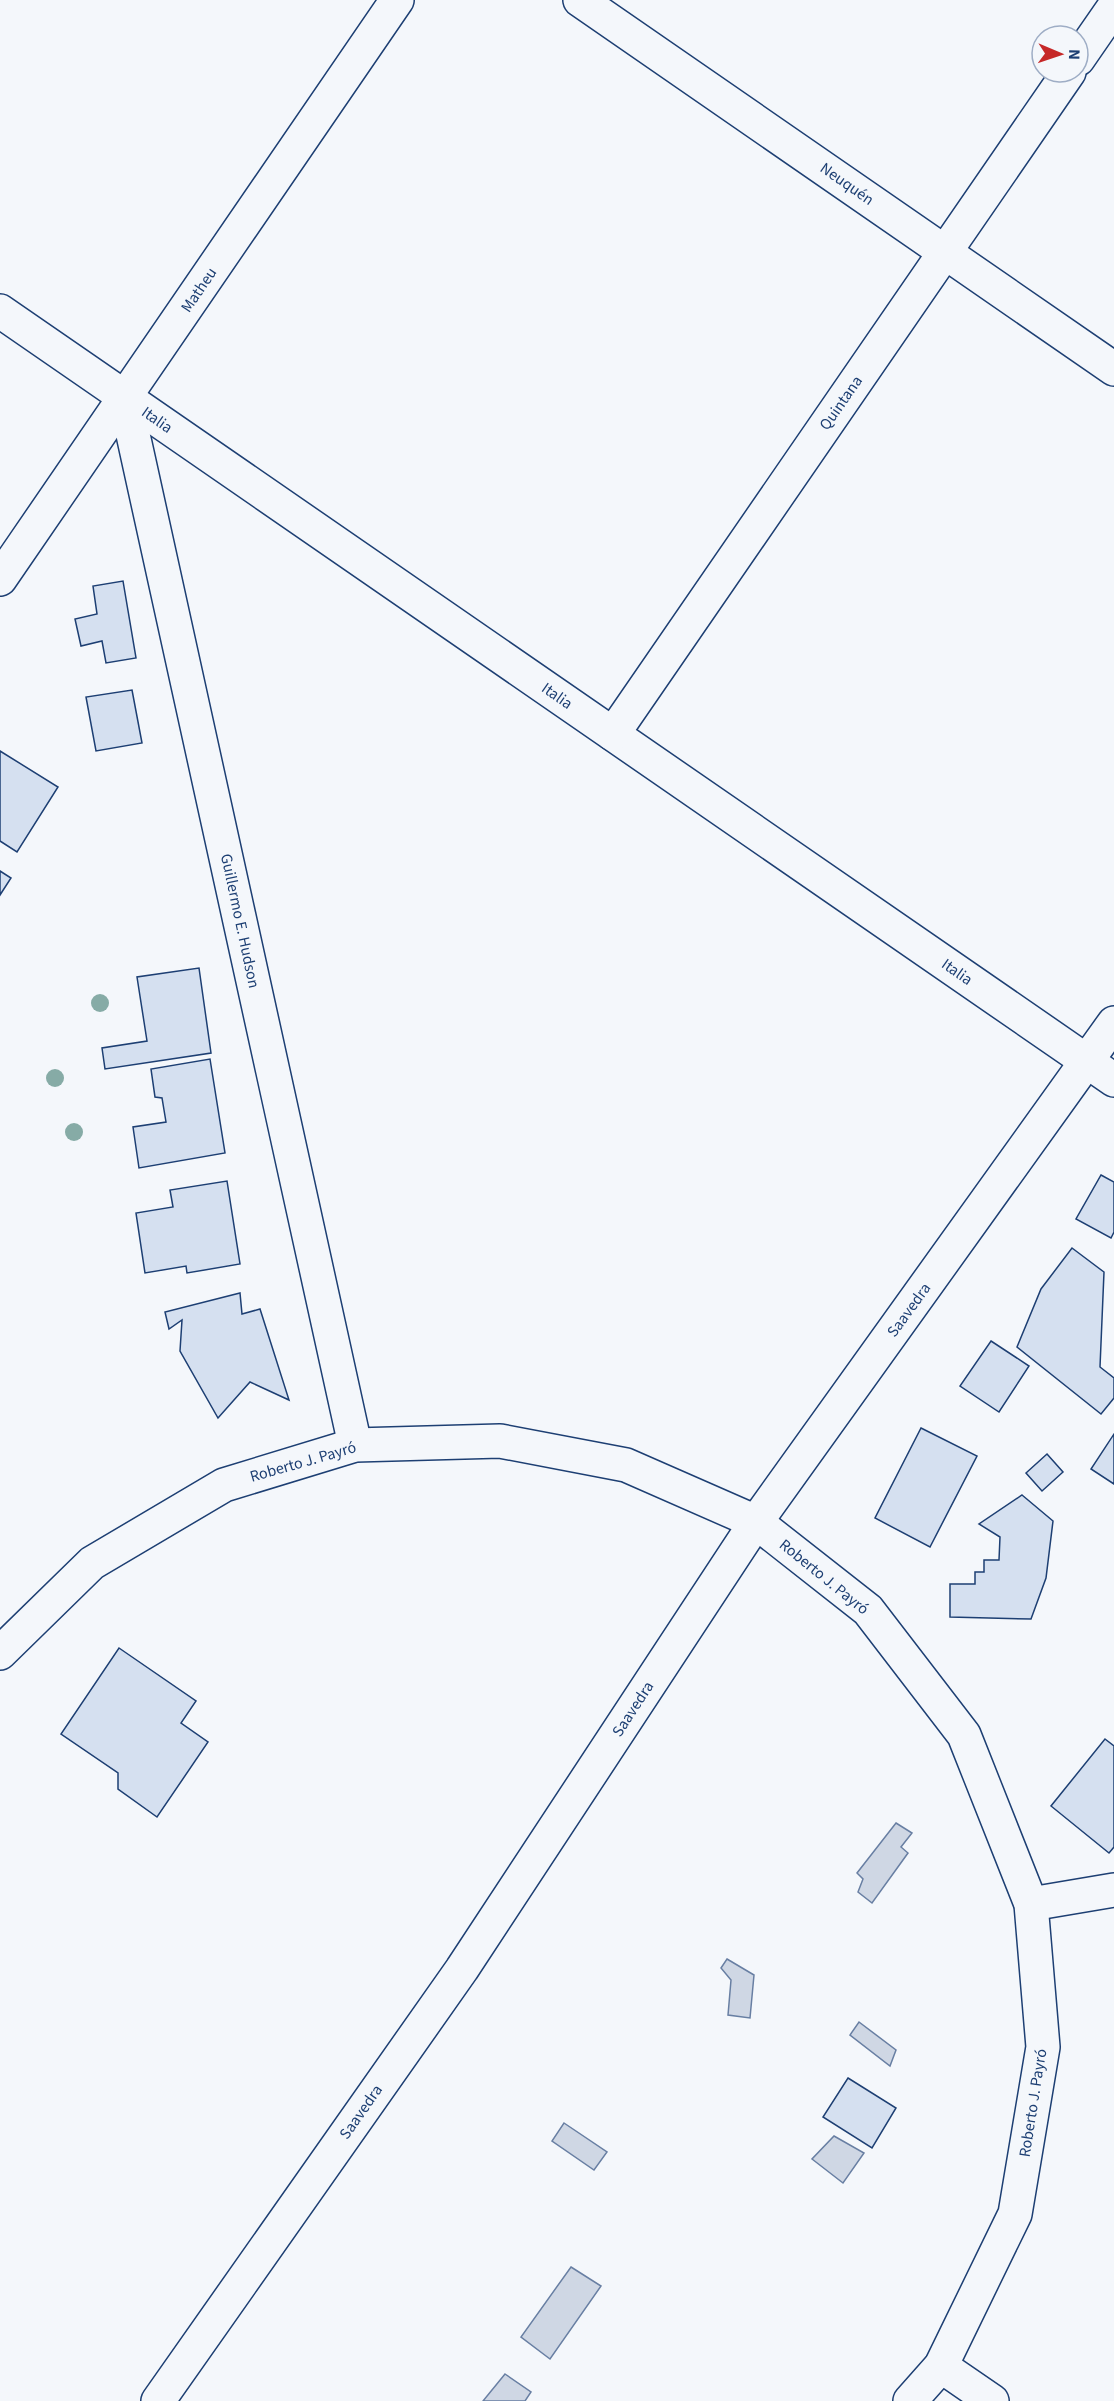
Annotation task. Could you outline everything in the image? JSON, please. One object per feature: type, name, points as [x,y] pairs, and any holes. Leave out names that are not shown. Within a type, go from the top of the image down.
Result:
[{"type":"street","name":"Matheu","points":[[0,579],[397,0]]},
{"type":"street","name":"Neuquén","points":[[580,0],[1114,369]]},
{"type":"street","points":[[1090,42],[1114,7]]},
{"type":"street","name":"Quintana","points":[[613,734],[1061,84]]},
{"type":"street","name":"Italia","points":[[0,311],[1114,1080]]},
{"type":"street","name":"Guillermo E. Hudson","points":[[125,398],[355,1445]]},
{"type":"street","name":"Saavedra","points":[[158,2401],[462,1969],[756,1522],[1114,1023]]},
{"type":"street","name":"Roberto J. Payró","points":[[0,1653],[92,1563],[224,1485],[355,1445],[500,1441],[626,1465],[756,1522],[868,1610],[964,1735],[1031,1904],[1043,2047],[1015,2214],[941,2366],[910,2401]]},
{"type":"street","points":[[1031,1904],[1114,1890]]},
{"type":"street","points":[[941,2366],[992,2401]]},
{"type":"shaded area","points":[[896,1823],[912,1833],[901,1847],[908,1853],[872,1903],[858,1892],[863,1879],[857,1873]]},
{"type":"shaded area","points":[[727,1959],[754,1975],[750,2018],[728,2015],[731,1980],[721,1968]]},
{"type":"shaded area","points":[[859,2022],[896,2050],[890,2066],[850,2035]]},
{"type":"shaded area","points":[[564,2123],[607,2152],[594,2170],[552,2141]]},
{"type":"shaded area","points":[[834,2136],[864,2153],[843,2183],[812,2159]]},
{"type":"shaded area","points":[[571,2267],[601,2286],[550,2359],[521,2337]]},
{"type":"shaded area","points":[[505,2374],[531,2392],[525,2401],[483,2401]]},
{"type":"building","points":[[123,581],[136,658],[106,663],[102,641],[81,646],[75,619],[97,614],[93,586]]},
{"type":"building","points":[[132,690],[142,743],[96,751],[86,697]]},
{"type":"building","points":[[0,751],[58,787],[17,852],[0,841]]},
{"type":"building","points":[[0,871],[11,878],[0,895]]},
{"type":"building","points":[[199,968],[211,1053],[105,1069],[102,1048],[147,1041],[137,977]]},
{"type":"building","points":[[210,1059],[225,1153],[139,1168],[133,1127],[166,1122],[162,1098],[155,1097],[151,1069]]},
{"type":"building","points":[[1101,1175],[1114,1182],[1114,1232],[1111,1238],[1076,1219]]},
{"type":"building","points":[[227,1181],[240,1264],[187,1273],[186,1266],[145,1273],[136,1213],[173,1207],[170,1190]]},
{"type":"building","points":[[1072,1248],[1104,1272],[1100,1367],[1114,1378],[1114,1398],[1101,1414],[1017,1347],[1041,1289]]},
{"type":"building","points":[[240,1293],[242,1314],[260,1309],[289,1400],[250,1382],[218,1418],[180,1351],[182,1320],[169,1329],[165,1312]]},
{"type":"building","points":[[991,1341],[1029,1366],[999,1412],[960,1386]]},
{"type":"building","points":[[921,1428],[977,1456],[930,1547],[875,1518]]},
{"type":"building","points":[[1114,1434],[1114,1484],[1091,1469]]},
{"type":"building","points":[[1047,1454],[1063,1472],[1042,1491],[1026,1473]]},
{"type":"building","points":[[1022,1495],[1053,1521],[1046,1578],[1031,1619],[950,1617],[950,1584],[975,1584],[975,1572],[984,1572],[984,1560],[999,1560],[1000,1537],[979,1524]]},
{"type":"building","points":[[119,1648],[196,1701],[181,1723],[208,1742],[157,1817],[118,1789],[118,1773],[61,1734]]},
{"type":"building","points":[[1105,1739],[1114,1746],[1114,1847],[1109,1853],[1051,1806]]},
{"type":"building","points":[[848,2078],[896,2108],[872,2148],[823,2117]]}]
